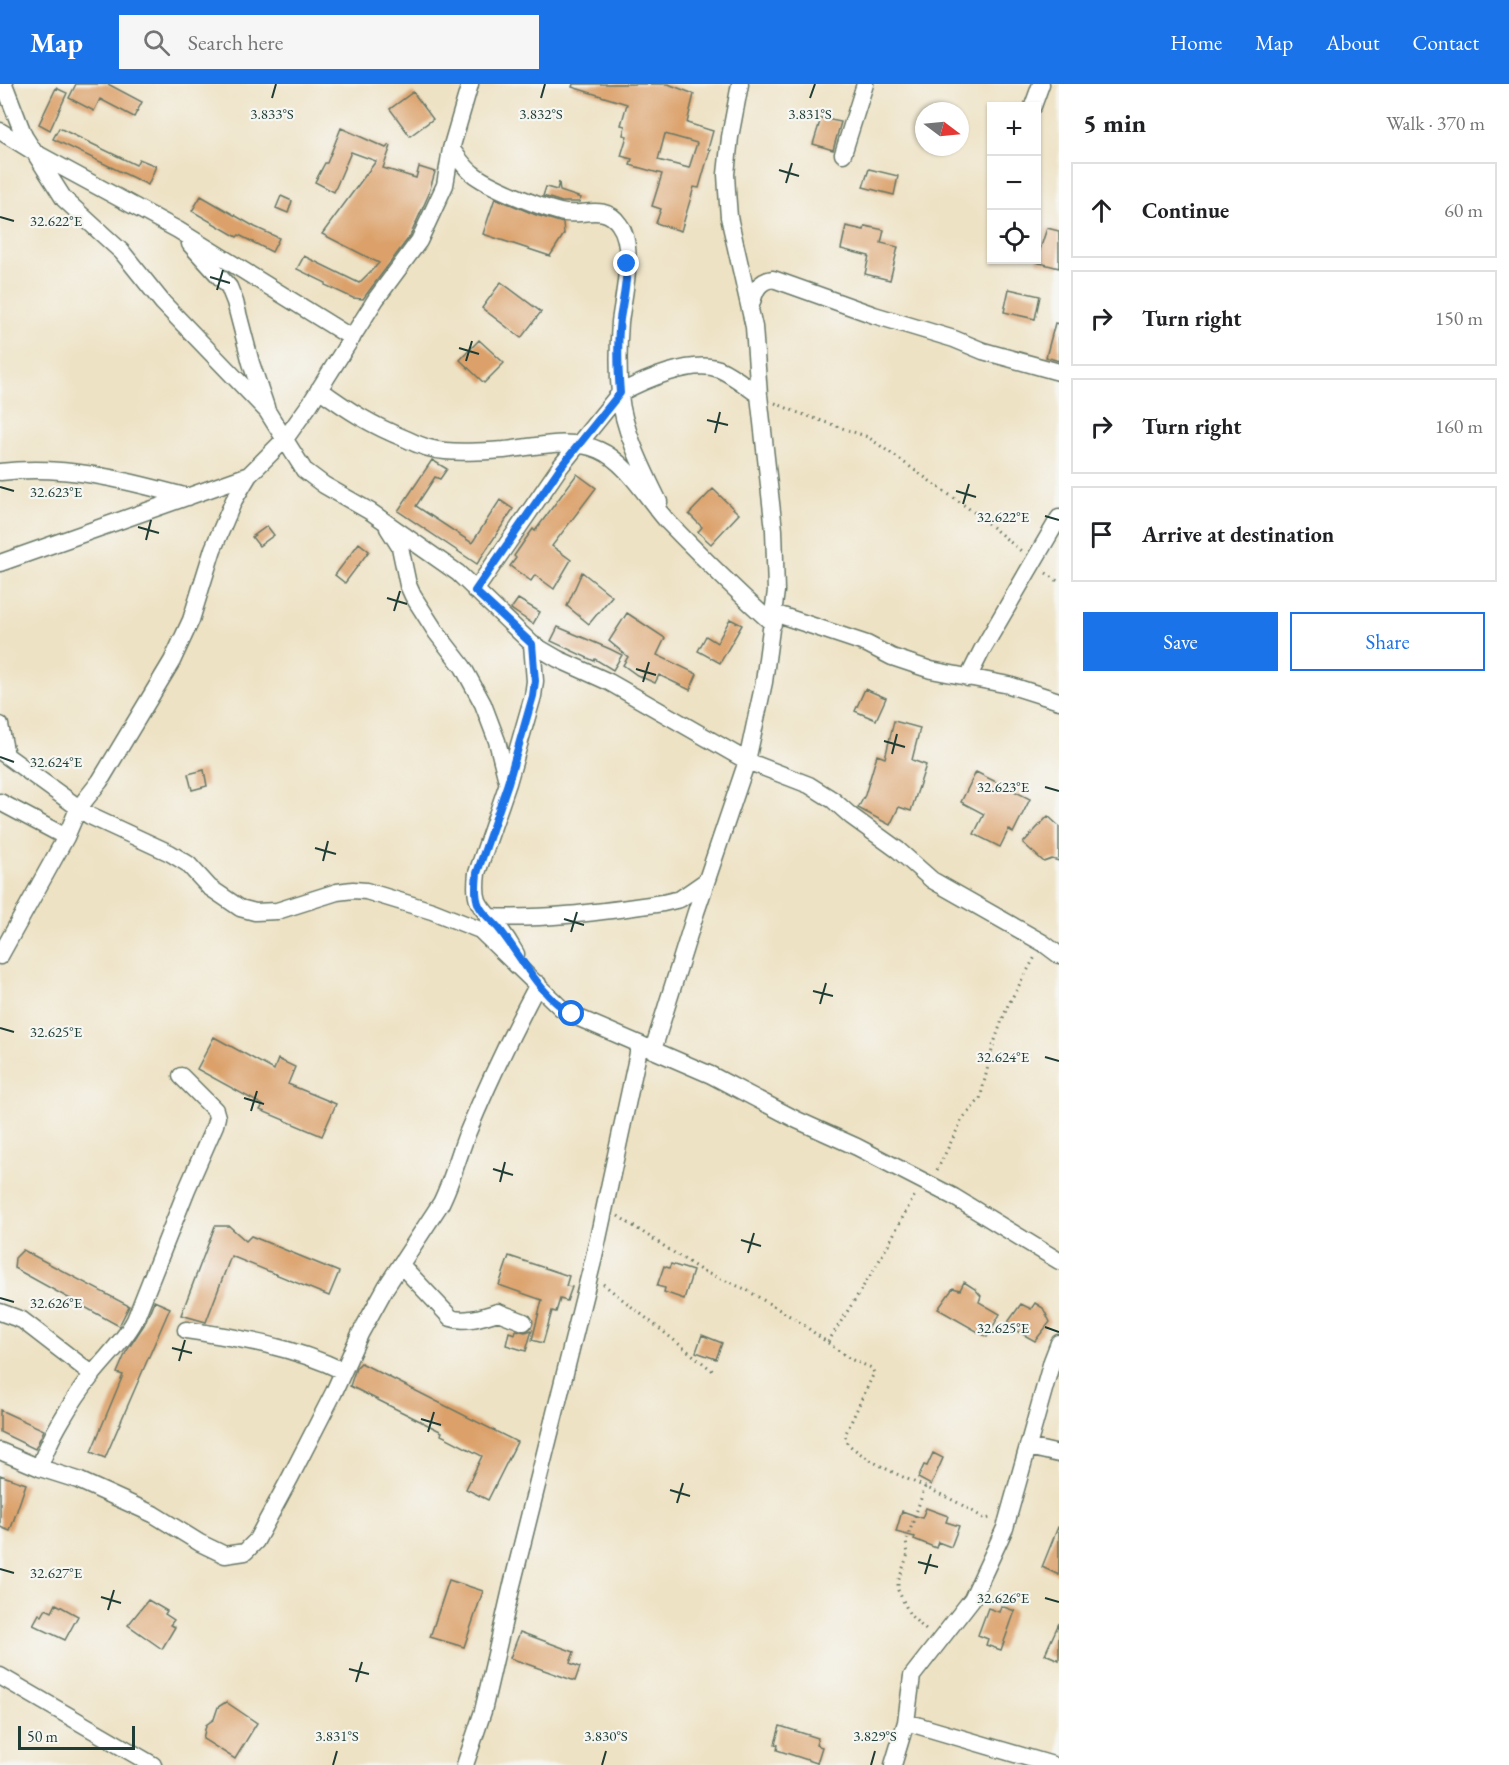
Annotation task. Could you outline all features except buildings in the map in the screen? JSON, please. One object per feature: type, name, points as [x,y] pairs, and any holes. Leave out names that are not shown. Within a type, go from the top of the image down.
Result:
[{"type":"street","points":[[4,84],[14,114],[34,152],[64,199],[122,252],[163,303],[267,411],[304,470],[324,485],[382,520],[458,573],[532,644],[558,659],[609,682],[747,761],[809,785],[833,800],[898,850],[932,880],[1043,943],[1059,955]]},
{"type":"street","points":[[0,956],[66,837],[78,809],[100,781],[172,661],[190,620],[213,549],[234,500],[249,475],[285,439],[376,299],[419,241],[445,185],[451,149],[470,84]]},
{"type":"street","points":[[465,1765],[483,1711],[514,1573],[647,1047],[747,761],[757,722],[776,591],[774,530],[754,327],[729,217],[727,191],[726,174],[730,137],[740,84]]},
{"type":"street","points":[[843,154],[865,84]]},
{"type":"street","points":[[1034,102],[1041,84]]},
{"type":"street","points":[[0,131],[34,152],[178,230],[352,338]]},
{"type":"street","points":[[451,149],[471,173],[499,188],[562,213],[576,214],[598,210],[619,224],[624,237],[627,281],[620,320],[617,361],[620,393],[625,421],[649,481],[669,522]]},
{"type":"street","points":[[178,230],[229,288],[238,309],[251,363],[267,411]]},
{"type":"street","points":[[750,309],[759,284],[773,279],[874,315],[954,339],[983,351],[1059,372]]},
{"type":"street","points":[[475,591],[554,476],[620,393],[676,370],[699,366],[719,369],[759,395]]},
{"type":"street","points":[[319,389],[374,426],[422,446],[443,451],[506,450],[563,443],[597,449],[621,465],[711,568],[773,619],[867,644],[901,661],[931,670],[1009,685],[1059,701]]},
{"type":"street","points":[[0,472],[70,470],[188,497]]},
{"type":"street","points":[[0,563],[249,475]]},
{"type":"street","points":[[969,678],[982,650],[1059,519]]},
{"type":"street","points":[[382,520],[400,548],[408,585],[413,596],[436,632],[463,667],[483,704],[497,741],[508,783]]},
{"type":"street","points":[[532,644],[535,681],[533,696],[508,783],[477,873],[476,886],[480,909],[499,928],[537,982]]},
{"type":"street","points":[[0,725],[3,753],[99,822],[170,853],[188,864],[209,887],[240,908],[255,912],[277,911],[337,892],[366,891],[432,910],[480,930],[537,982],[561,1008],[711,1075],[797,1120],[857,1147],[926,1183],[1059,1261]]},
{"type":"street","points":[[0,802],[66,837]]},
{"type":"street","points":[[488,917],[556,916],[663,903],[680,899],[706,881]]},
{"type":"street","points":[[0,1451],[40,1468],[78,1480],[153,1514],[200,1543],[225,1555],[245,1552],[256,1541],[386,1287],[423,1233],[444,1196],[467,1134],[511,1034],[537,982]]},
{"type":"street","points":[[40,1468],[44,1453],[81,1390],[126,1336],[135,1320],[215,1125],[217,1117],[215,1110],[181,1076]]},
{"type":"street","points":[[401,1265],[451,1318],[459,1320],[484,1317],[498,1312],[524,1322]]},
{"type":"street","points":[[0,1312],[22,1320],[93,1374]]},
{"type":"street","points":[[186,1330],[288,1349],[343,1371]]},
{"type":"street","points":[[893,1765],[906,1722],[912,1676],[972,1599],[1005,1528],[1059,1343]]},
{"type":"street","points":[[1028,1447],[1059,1454]]},
{"type":"street","points":[[0,1676],[135,1761],[153,1765]]},
{"type":"street","points":[[906,1722],[1053,1765]]},
{"type":"path","points":[[759,395],[796,412],[868,436],[975,513],[1034,562]]},
{"type":"path","points":[[828,1342],[878,1263],[963,1118],[980,1099],[993,1046],[1004,1014],[1043,943]]},
{"type":"path","points":[[605,1206],[633,1227],[702,1271],[745,1289],[828,1342],[850,1359],[872,1368],[874,1371],[845,1435],[847,1443],[863,1455],[985,1519],[990,1518],[997,1508]]},
{"type":"path","points":[[590,1273],[712,1371]]},
{"type":"path","points":[[926,1487],[906,1542],[908,1554],[898,1582],[898,1590],[910,1615],[939,1642]]},
{"type":"route","points":[[572,1014],[561,1008],[536,981],[499,928],[480,909],[477,899],[477,873],[508,783],[533,696],[535,681],[532,644],[475,591],[560,468],[580,446],[620,393],[617,361],[627,264]]}]
